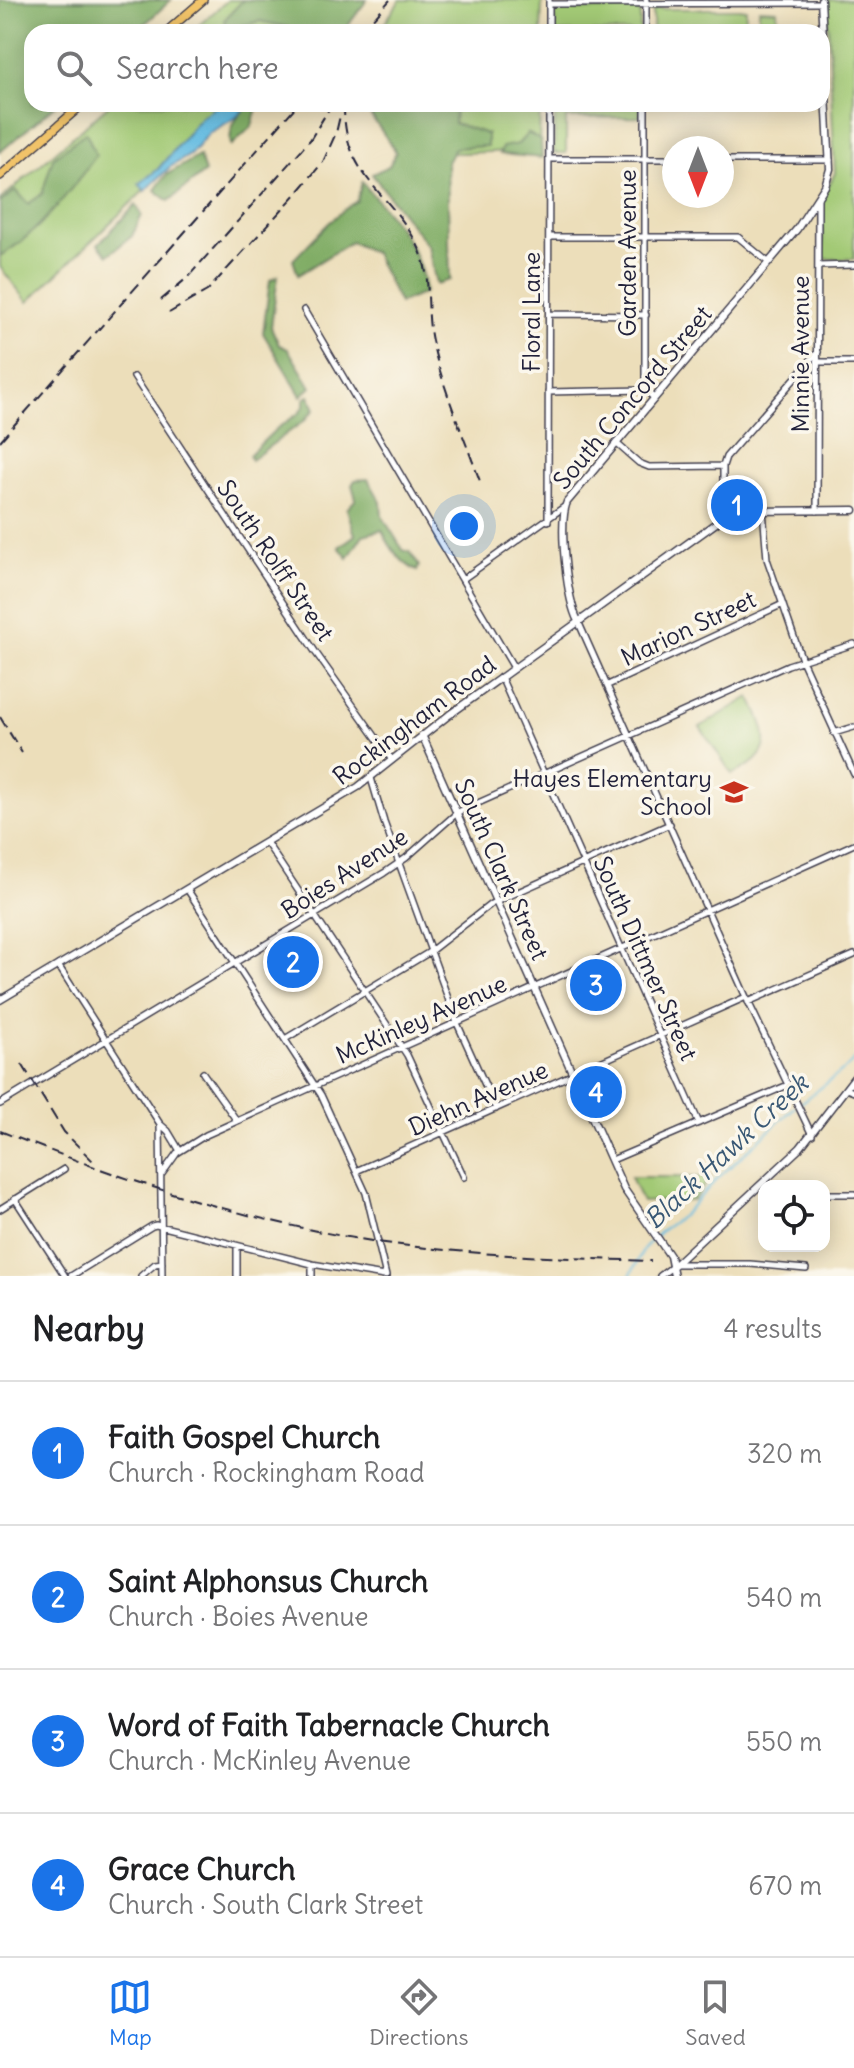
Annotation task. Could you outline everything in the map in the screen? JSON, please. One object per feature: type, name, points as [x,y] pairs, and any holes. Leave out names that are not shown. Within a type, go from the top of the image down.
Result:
[{"type":"main road","points":[[175,24],[203,0]]},
{"type":"main road","points":[[0,176],[74,112]]},
{"type":"street","points":[[549,24],[549,2],[821,2]]},
{"type":"street","points":[[646,2],[646,24]]},
{"type":"street","name":"South Concord Street","points":[[821,2],[822,24]]},
{"type":"street","name":"Floral Lane","points":[[548,521],[549,112]]},
{"type":"street","name":"Garden Avenue","points":[[645,112],[645,390]]},
{"type":"street","name":"South Concord Street","points":[[812,1136],[747,1000],[572,609],[564,507],[797,229],[818,198],[828,179],[830,160],[826,112]]},
{"type":"street","points":[[549,159],[662,159]]},
{"type":"street","points":[[734,160],[830,160]]},
{"type":"street","name":"Minnie Avenue","points":[[817,511],[818,198]]},
{"type":"street","points":[[549,237],[738,237],[768,262]]},
{"type":"street","points":[[818,266],[854,265]]},
{"type":"street","points":[[304,310],[514,668]]},
{"type":"street","points":[[549,314],[646,315]]},
{"type":"street","points":[[723,518],[723,466],[726,457],[818,352]]},
{"type":"street","points":[[818,362],[854,362]]},
{"type":"street","name":"South Rolff Street","points":[[134,377],[316,653],[393,761]]},
{"type":"street","points":[[548,392],[645,390],[654,398]]},
{"type":"street","points":[[616,442],[639,463],[649,467],[723,466]]},
{"type":"street","points":[[463,579],[564,507]]},
{"type":"street","points":[[763,510],[767,559],[802,660],[854,774]]},
{"type":"street","name":"Rockingham Road","points":[[0,1000],[371,778],[422,735],[723,518],[738,512],[763,510],[854,510]]},
{"type":"street","name":"Marion Street","points":[[608,685],[783,604]]},
{"type":"street","name":"Boies Avenue","points":[[0,1104],[399,863],[458,812],[802,660],[854,644]]},
{"type":"street","name":"South Dittmer Street","points":[[501,677],[699,1123]]},
{"type":"street","points":[[834,733],[854,727]]},
{"type":"street","name":"South Clark Street","points":[[422,735],[624,1189],[670,1256],[674,1276]]},
{"type":"street","points":[[371,778],[457,1023],[496,1109]]},
{"type":"street","points":[[285,1039],[432,950],[498,901],[670,824]]},
{"type":"street","points":[[266,842],[402,1048],[464,1177]]},
{"type":"street","name":"McKinley Avenue","points":[[162,1174],[189,1144],[237,1121],[854,844]]},
{"type":"street","points":[[15,1199],[68,1276],[152,1226],[161,1226],[312,1264],[385,1276],[366,1193],[316,1086],[187,889]]},
{"type":"street","name":"Diehn Avenue","points":[[356,1171],[660,1036],[854,955]]},
{"type":"street","points":[[58,965],[180,1151]]},
{"type":"street","points":[[203,1073],[237,1121]]},
{"type":"street","points":[[772,1180],[812,1136],[854,1078]]},
{"type":"street","points":[[612,1160],[788,1085]]},
{"type":"street","points":[[846,1089],[854,1092]]},
{"type":"street","points":[[160,1124],[162,1276]]},
{"type":"street","points":[[0,1209],[64,1169]]},
{"type":"street","points":[[830,1194],[854,1194]]},
{"type":"street","points":[[660,1276],[758,1195]]},
{"type":"street","points":[[237,1246],[237,1276]]},
{"type":"street","points":[[141,1276],[155,1264],[162,1263]]},
{"type":"street","points":[[312,1264],[312,1276]]},
{"type":"street","points":[[674,1266],[750,1264],[806,1269]]},
{"type":"green space","points":[[0,0],[171,0],[145,24],[24,24],[24,112],[48,112],[0,152]]},
{"type":"green space","points":[[228,0],[341,0],[316,24],[200,24]]},
{"type":"green space","points":[[243,0],[367,0],[349,24],[273,24],[260,21],[225,24],[224,20]]},
{"type":"green space","points":[[400,0],[542,0],[541,24],[384,24]]},
{"type":"green space","points":[[827,0],[854,0],[854,259],[823,259],[822,198],[835,173]]},
{"type":"green space","points":[[640,9],[640,24],[555,24],[555,10]]},
{"type":"green space","points":[[746,9],[745,24],[653,24],[653,11]]},
{"type":"green space","points":[[759,9],[777,10],[778,24],[759,24]]},
{"type":"green space","points":[[101,112],[226,112],[28,302],[0,267],[0,200]]},
{"type":"green space","points":[[256,112],[252,126],[231,146],[234,122],[241,113]]},
{"type":"green space","points":[[369,112],[540,112],[539,150],[420,151],[394,141]]},
{"type":"green space","points":[[371,112],[455,112],[454,123],[487,134],[487,146],[455,148],[447,162],[450,280],[436,284],[428,246],[372,174],[389,166],[396,152]]},
{"type":"green space","points":[[555,112],[640,112],[640,117],[566,118],[566,153],[554,153]]},
{"type":"green space","points":[[86,132],[96,155],[40,224],[0,256],[0,203],[16,190],[28,204],[42,194],[53,158]]},
{"type":"green space","points":[[528,133],[541,141],[542,158],[500,154],[502,147],[518,144]]},
{"type":"green space","points":[[199,156],[205,172],[169,201],[155,190],[166,175]]},
{"type":"green space","points":[[362,182],[411,247],[423,277],[425,293],[399,303],[374,253],[351,242],[298,275],[293,260],[331,221],[357,201]]},
{"type":"green space","points":[[136,205],[142,215],[132,236],[108,255],[98,244]]},
{"type":"green space","points":[[278,276],[271,327],[279,345],[288,349],[311,387],[301,396],[263,333],[270,280]]},
{"type":"green space","points":[[309,396],[315,409],[304,421],[251,460],[249,455],[276,429],[299,413],[304,399]]},
{"type":"green space","points":[[368,479],[381,502],[382,516],[403,550],[410,552],[419,566],[417,571],[396,554],[382,530],[363,535],[348,558],[339,547],[355,535],[347,509],[356,499],[352,485],[355,480]]},
{"type":"green space","points":[[750,697],[762,722],[765,743],[756,760],[732,774],[700,727]]},
{"type":"green space","points":[[631,1177],[711,1177],[693,1200],[642,1202]]},
{"type":"water","points":[[208,112],[241,112],[209,133],[190,155],[170,167],[145,191],[139,184],[158,169]]},
{"type":"waterway","name":"Black Hawk Creek","points":[[801,1103],[854,1059]]},
{"type":"waterway","name":"Black Hawk Creek","points":[[630,1276],[645,1247],[683,1215],[795,1107]]},
{"type":"railway","points":[[368,24],[390,0]]},
{"type":"railway","points":[[0,441],[291,112]]},
{"type":"railway","points":[[161,300],[187,278],[310,140],[327,112]]},
{"type":"railway","points":[[345,112],[351,148],[359,165],[405,224],[422,254],[430,332],[449,398],[481,484]]},
{"type":"railway","points":[[169,313],[207,291],[298,192],[323,162],[340,116]]},
{"type":"railway","points":[[0,717],[22,753]]},
{"type":"railway","points":[[22,1064],[64,1132],[95,1163]]},
{"type":"railway","points":[[0,1131],[186,1197],[329,1233],[446,1250],[651,1261]]},
{"type":"place","name":"Faith Gospel Church","points":[[737,505]]},
{"type":"place","name":"Hayes Elementary School","points":[[734,792]]},
{"type":"place","name":"Saint Alphonsus Church","points":[[293,962]]},
{"type":"place","name":"Word of Faith Tabernacle Church","points":[[596,985]]},
{"type":"place","name":"Grace Church","points":[[596,1092]]}]
